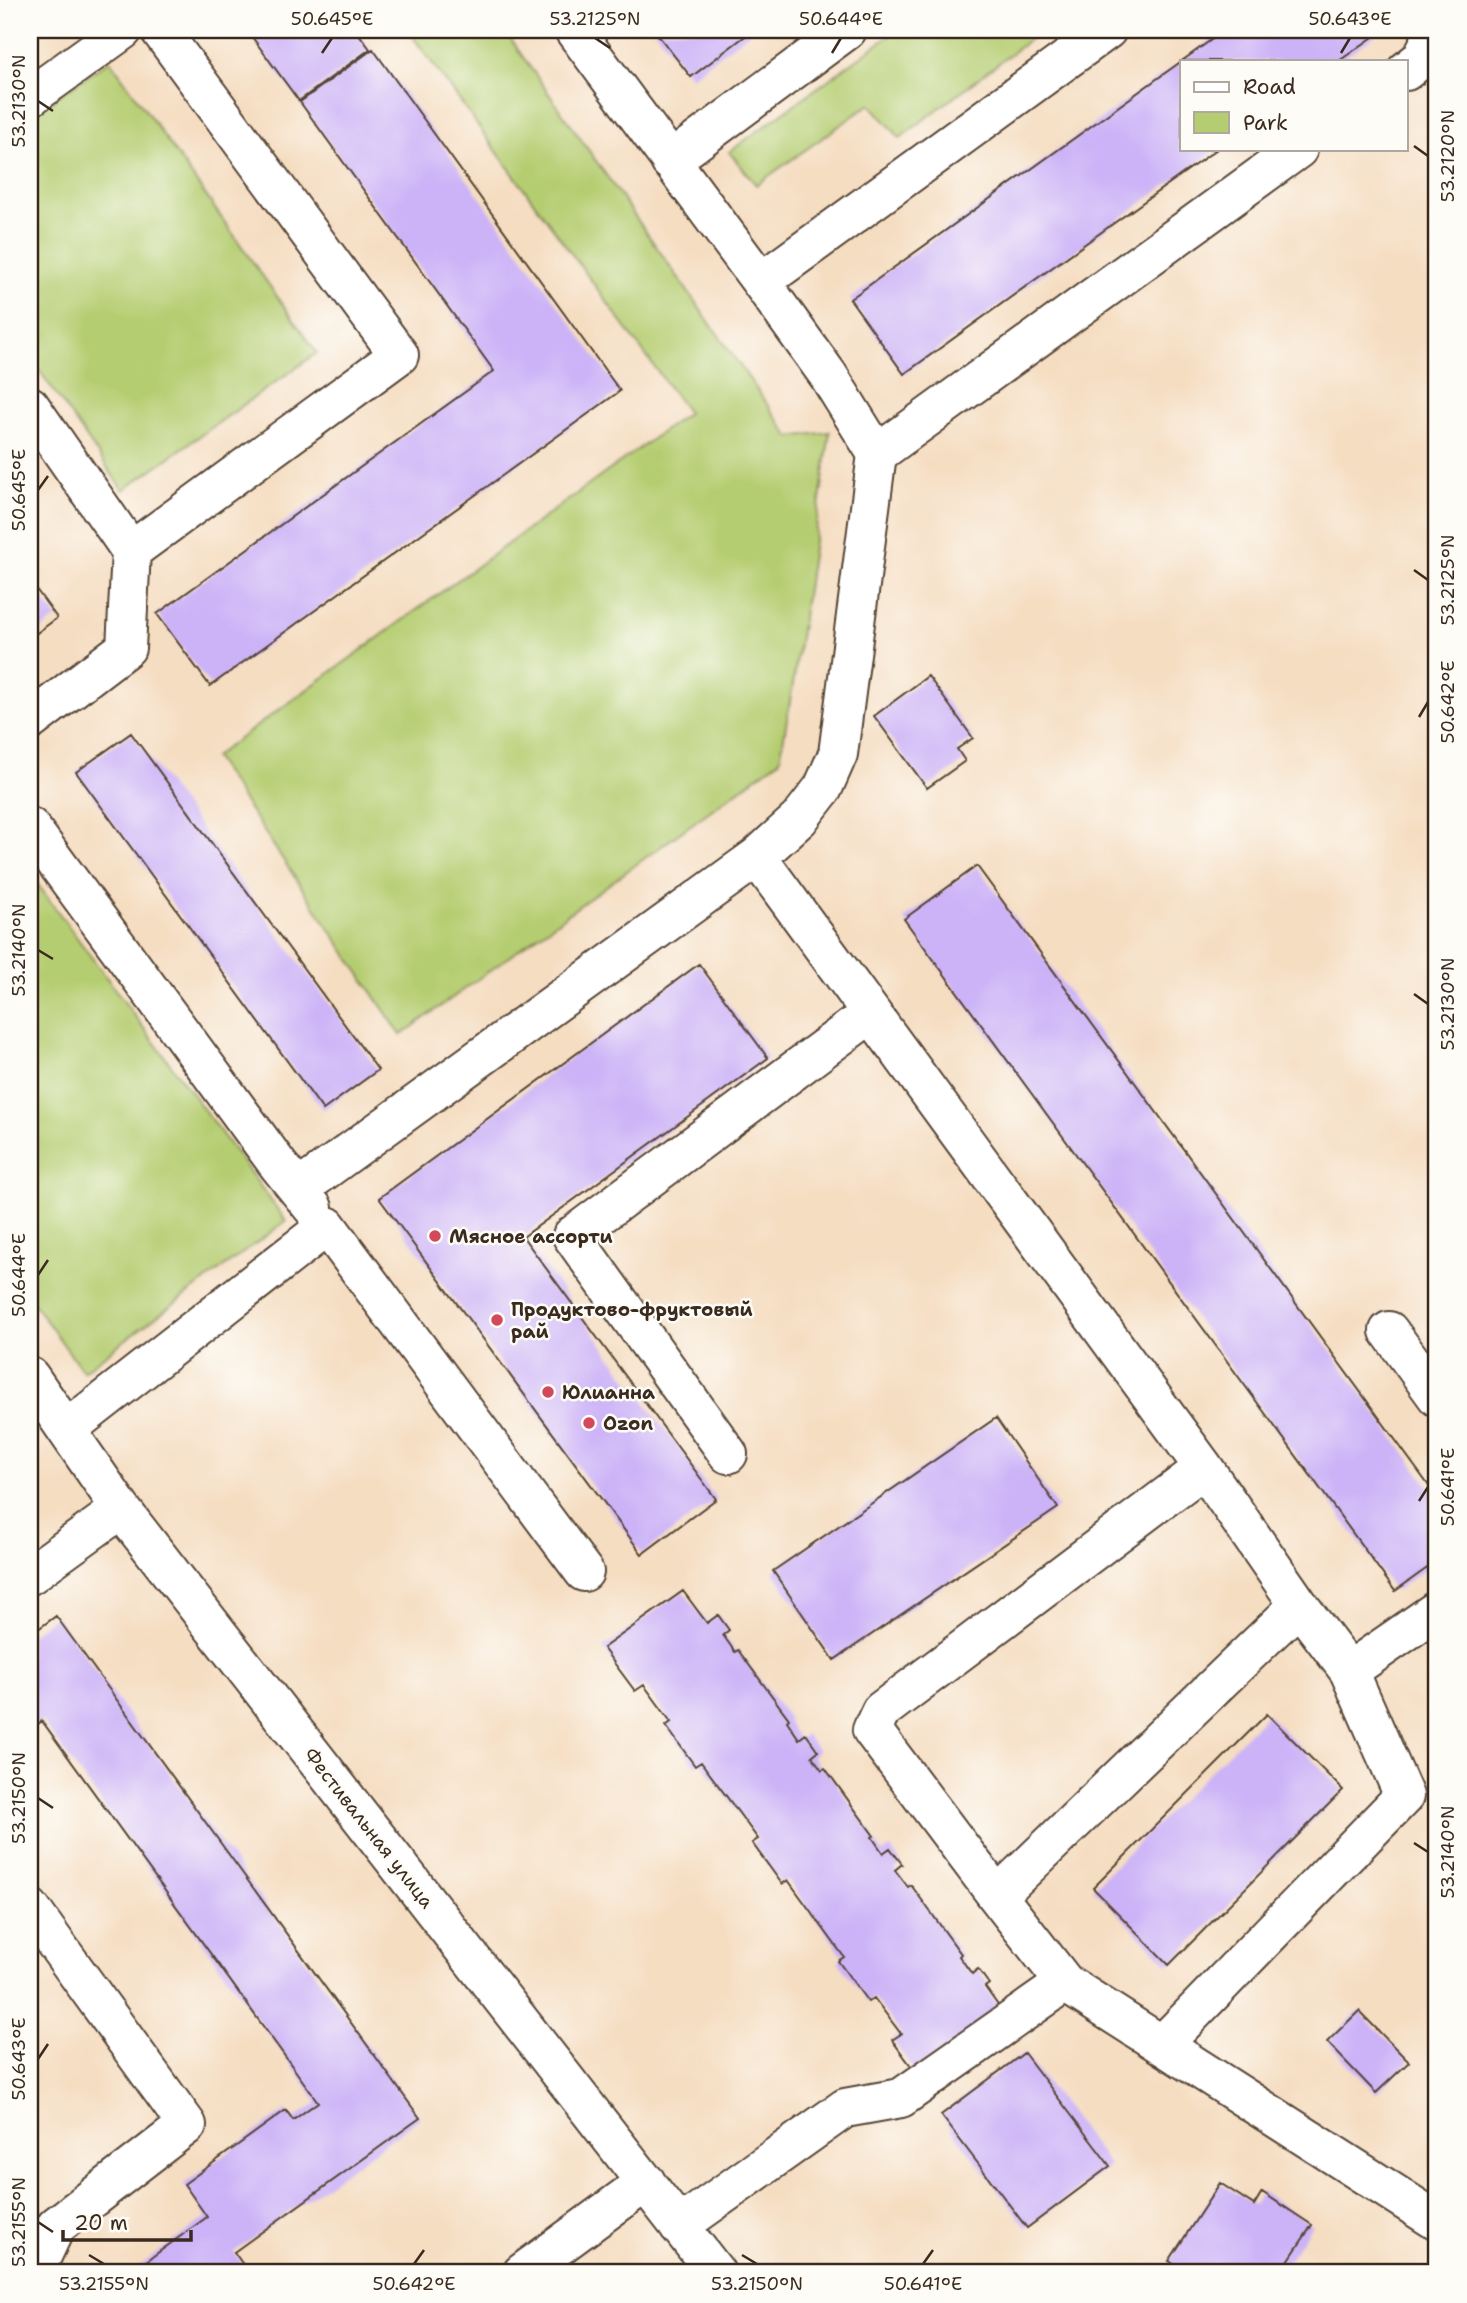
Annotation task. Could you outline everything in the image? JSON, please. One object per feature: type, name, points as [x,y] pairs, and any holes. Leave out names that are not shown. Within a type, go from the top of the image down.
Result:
[{"type":"street","points":[[30,97],[123,30]]},
{"type":"street","points":[[131,551],[399,355],[160,30]]},
{"type":"street","points":[[299,1189],[757,857],[799,819],[823,788],[838,754],[877,454],[828,374],[574,30]]},
{"type":"street","points":[[670,161],[847,30]]},
{"type":"street","points":[[761,282],[1107,30]]},
{"type":"street","points":[[877,454],[1297,150]]},
{"type":"street","points":[[30,406],[131,551],[126,648],[30,721]]},
{"type":"street","points":[[30,827],[279,1166],[327,1226],[584,1572]]},
{"type":"street","points":[[757,857],[1204,1468],[1299,1605],[1349,1671],[1404,1796],[1162,2045]]},
{"type":"street","points":[[728,1454],[572,1236],[870,1014]]},
{"type":"street","points":[[67,1429],[327,1226]]},
{"type":"street","points":[[1389,1331],[1437,1397]]},
{"type":"street","name":"Фестивальная улица","points":[[30,1377],[121,1509],[716,2273]]},
{"type":"street","points":[[1204,1468],[881,1711],[872,1730],[1065,1983],[1437,2221]]},
{"type":"street","points":[[30,1575],[121,1509]]},
{"type":"street","points":[[997,1896],[1299,1605]]},
{"type":"street","points":[[1349,1671],[1437,1610]]},
{"type":"street","points":[[30,1908],[187,2125],[56,2226],[34,2273]]},
{"type":"street","points":[[679,2226],[845,2108],[901,2098],[1065,1983]]},
{"type":"street","points":[[522,2273],[646,2182]]},
{"type":"green space","points":[[408,30],[504,30],[790,437],[830,432],[780,760],[401,1035],[214,757],[688,413]]},
{"type":"green space","points":[[897,30],[1042,30],[900,138],[870,104],[756,185],[729,152]]},
{"type":"green space","points":[[110,60],[317,353],[123,490],[30,357],[30,116]]},
{"type":"green space","points":[[30,874],[286,1221],[83,1371],[30,1299]]},
{"type":"building","points":[[247,30],[356,30],[370,49],[299,101]]},
{"type":"building","points":[[654,30],[753,30],[691,77]]},
{"type":"building","points":[[1225,30],[1383,30],[1340,60],[1183,60]]},
{"type":"building","points":[[373,49],[620,391],[210,686],[157,614],[494,371],[300,102]]},
{"type":"building","points":[[1180,62],[1180,150],[1216,150],[904,374],[850,299]]},
{"type":"building","points":[[30,581],[57,618],[30,638]]},
{"type":"building","points":[[928,676],[973,738],[957,749],[965,761],[927,788],[874,716]]},
{"type":"building","points":[[131,733],[378,1070],[323,1110],[76,772]]},
{"type":"building","points":[[977,866],[1437,1497],[1437,1561],[1395,1591],[904,919]]},
{"type":"building","points":[[699,964],[768,1058],[523,1237],[716,1499],[642,1554],[379,1198]]},
{"type":"building","points":[[996,1418],[1058,1508],[834,1660],[773,1571]]},
{"type":"building","points":[[683,1591],[707,1623],[718,1615],[729,1630],[723,1635],[735,1652],[738,1650],[789,1719],[787,1721],[799,1739],[806,1734],[818,1751],[812,1756],[822,1770],[825,1768],[874,1836],[872,1837],[883,1853],[890,1848],[902,1864],[895,1870],[908,1887],[911,1885],[961,1954],[959,1956],[972,1974],[978,1969],[989,1984],[985,1987],[1002,2011],[917,2074],[892,2040],[901,2034],[874,1998],[868,2002],[838,1961],[844,1957],[788,1880],[782,1884],[752,1843],[758,1839],[701,1762],[695,1766],[666,1726],[671,1722],[644,1685],[635,1691],[603,1648]]},
{"type":"building","points":[[56,1616],[420,2118],[234,2252],[249,2273],[130,2273],[207,2217],[184,2184],[286,2110],[293,2120],[318,2102],[42,1721],[30,1730],[30,1635]]},
{"type":"building","points":[[1267,1714],[1343,1790],[1169,1965],[1093,1888]]},
{"type":"building","points":[[1359,2011],[1409,2062],[1376,2093],[1327,2042]]},
{"type":"building","points":[[1024,2053],[1110,2166],[1027,2228],[941,2115]]},
{"type":"building","points":[[1220,2183],[1254,2205],[1262,2192],[1312,2225],[1280,2273],[1188,2273],[1169,2261]]},
{"type":"place","name":"Мясное ассорти","points":[[435,1236]]},
{"type":"place","name":"Продуктово-фруктовый рай","points":[[497,1320]]},
{"type":"place","name":"Юлианна","points":[[548,1392]]},
{"type":"place","name":"Ozon","points":[[589,1423]]}]
